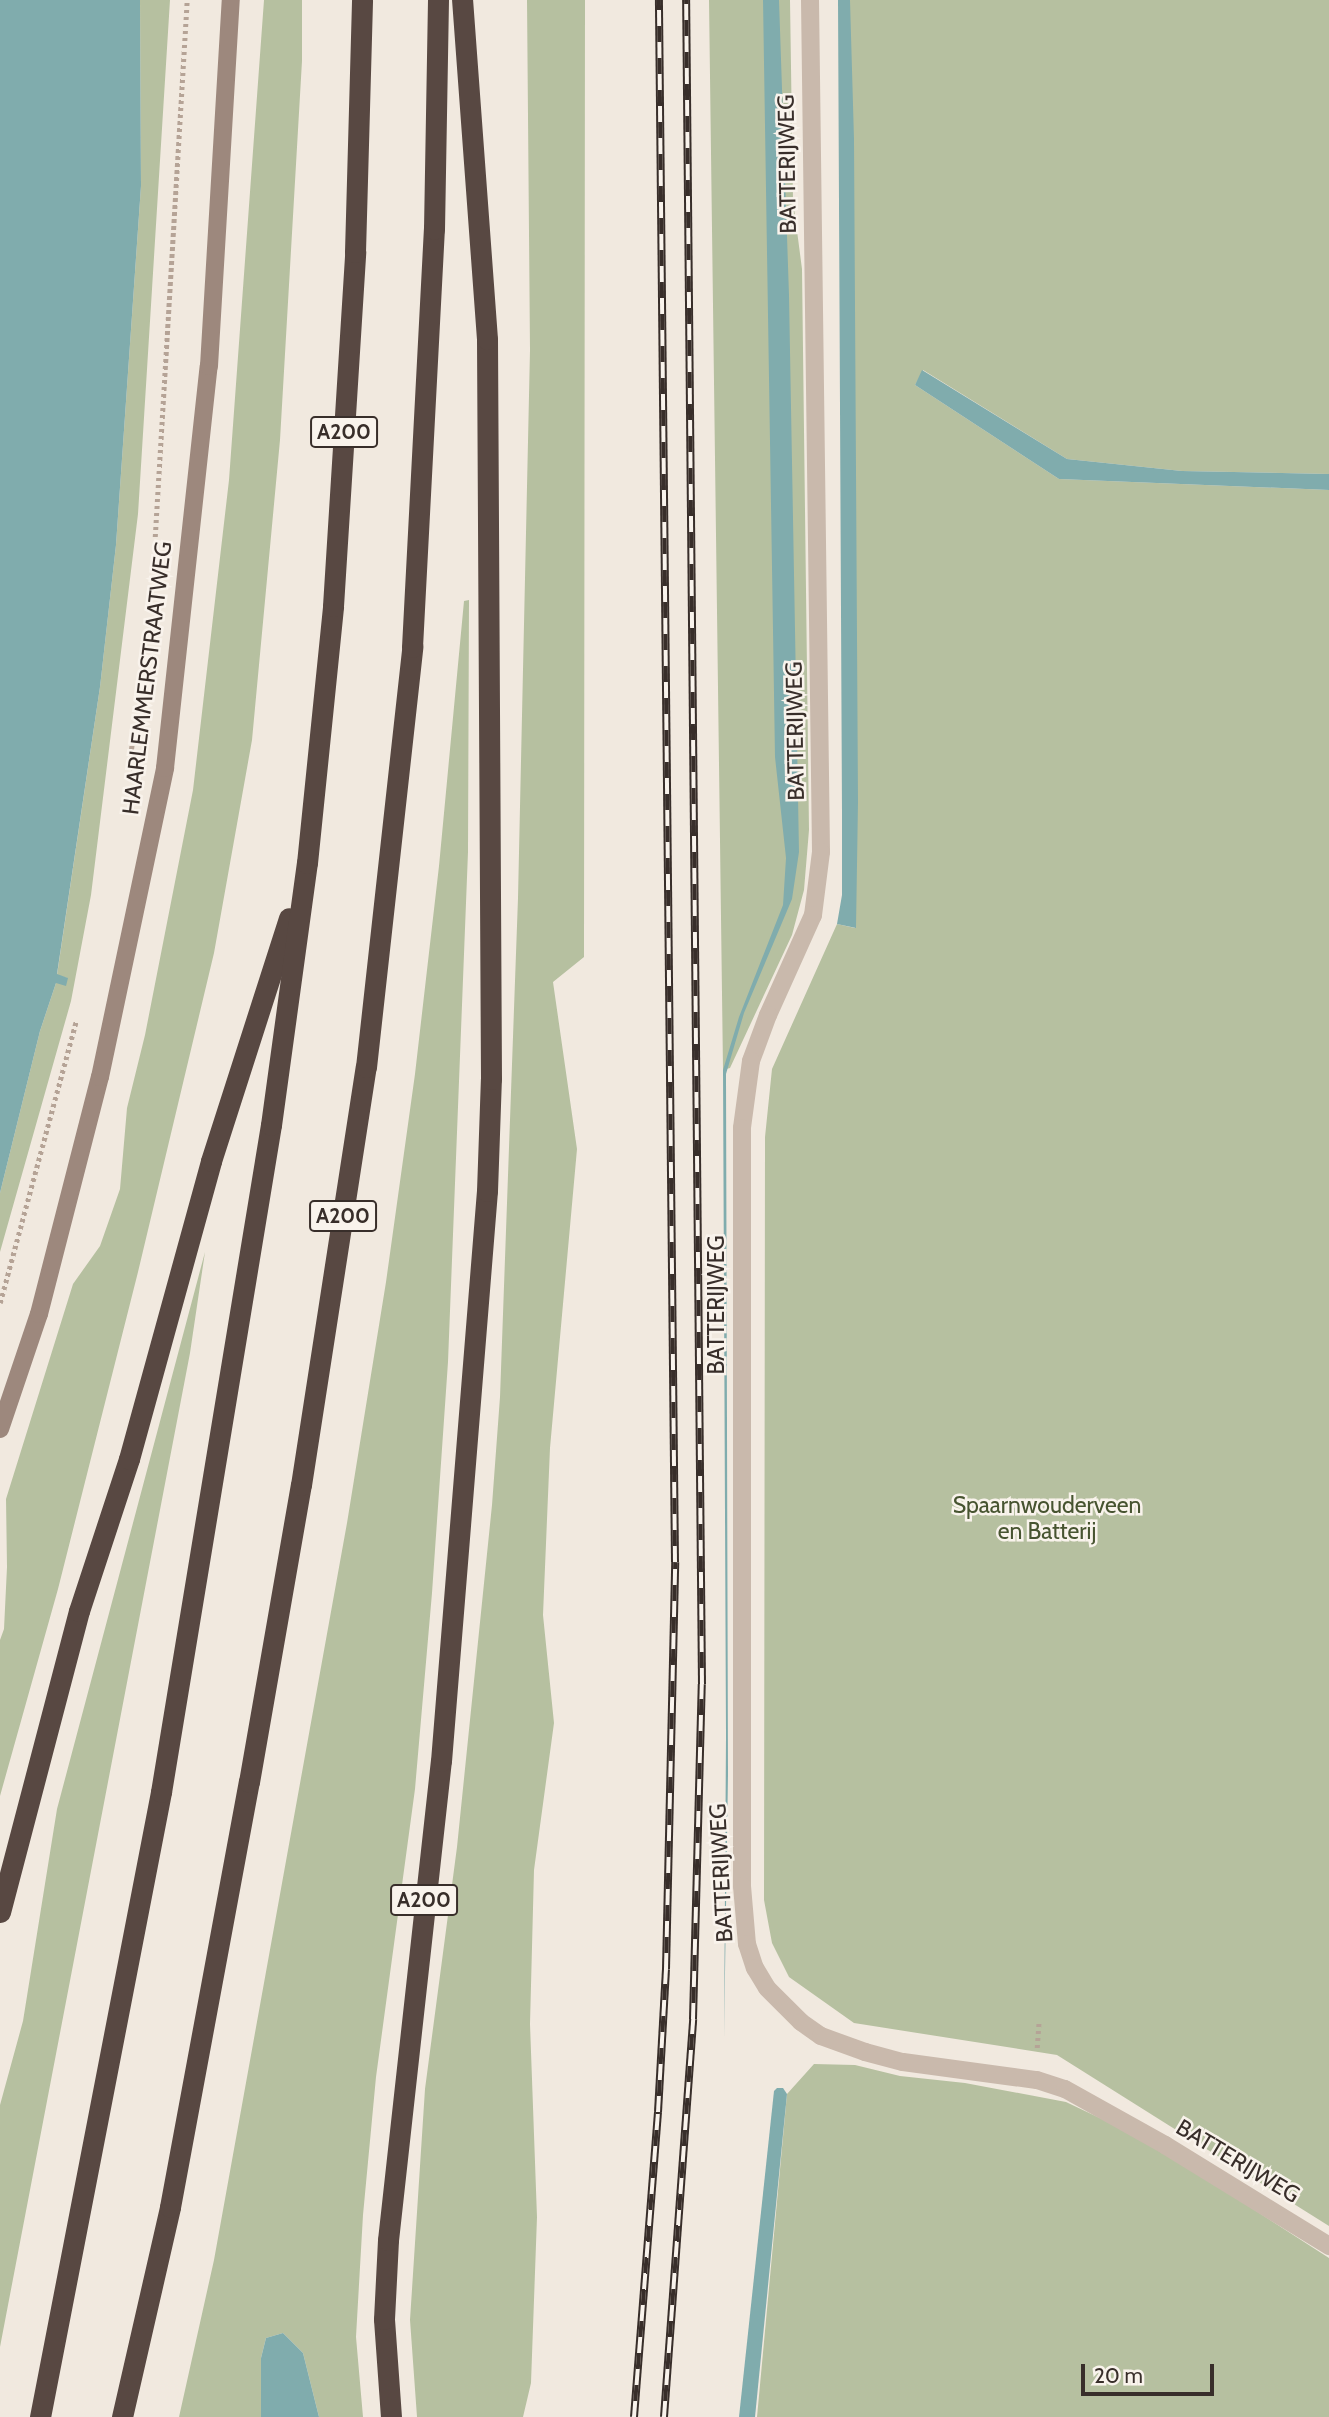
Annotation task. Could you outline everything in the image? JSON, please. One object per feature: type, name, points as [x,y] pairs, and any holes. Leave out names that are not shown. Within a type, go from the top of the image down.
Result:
[{"type":"highway","name":"A200","points":[[40,2417],[161,1792],[271,1125],[307,863],[333,606],[355,252],[362,0]]},
{"type":"highway","name":"A200","points":[[122,2417],[170,2207],[249,1782],[301,1485],[366,1067],[412,647],[434,229],[438,0]]},
{"type":"highway","name":"A200","points":[[391,2417],[386,2382],[384,2319],[388,2241],[441,1762],[487,1191],[491,1091],[487,339],[462,0]]},
{"type":"highway","name":"A200","points":[[0,1912],[79,1611],[129,1459],[211,1161],[307,863]]},
{"type":"main road","name":"HAARLEMMERSTRAATWEG","points":[[0,1429],[39,1314],[100,1077],[165,768],[209,366],[231,0]]},
{"type":"street","name":"BATTERIJWEG","points":[[810,0],[821,852],[813,915],[763,1026],[751,1060],[742,1128],[742,1886],[747,1944],[755,1968],[767,1988],[801,2022],[821,2036],[903,2062],[1037,2080],[1066,2089],[1165,2145],[1329,2246]]},
{"type":"path","name":"HAARLEMMERSTRAATWEG","points":[[155,547],[187,0]]},
{"type":"path","name":"HAARLEMMERSTRAATWEG","points":[[127,783],[135,718]]},
{"type":"path","points":[[0,1303],[77,1017]]},
{"type":"green space","points":[[140,0],[170,0],[138,514],[91,895],[71,1001],[0,1252],[0,1193],[40,1031],[56,983],[67,978],[57,975],[100,687],[116,545],[141,186]]},
{"type":"green space","points":[[264,0],[302,0],[302,61],[280,440],[252,740],[214,953],[138,1272],[58,1589],[0,1796],[0,1640],[4,1629],[7,1567],[6,1499],[73,1284],[100,1246],[120,1189],[127,1108],[145,1035],[193,790],[229,480]]},
{"type":"green space","points":[[527,0],[585,0],[584,957],[553,982],[577,1149],[550,1448],[543,1615],[554,1723],[534,1870],[530,2024],[537,2217],[531,2383],[523,2417],[417,2417],[410,2320],[425,2089],[457,1847],[492,1505],[500,1397],[518,898],[530,350]]},
{"type":"green space","points":[[709,0],[790,0],[793,200],[802,269],[809,830],[804,890],[792,935],[730,1068],[723,1070]]},
{"type":"green space","name":"Spaarnwouderveen en Batterij","points":[[849,0],[1329,0],[1329,474],[1182,471],[1067,459],[923,370],[915,385],[1059,479],[1329,490],[1329,2226],[1057,2055],[854,2023],[789,1977],[772,1943],[764,1900],[765,1137],[772,1069],[837,924],[855,928]]},
{"type":"green space","points":[[469,600],[468,852],[448,1362],[415,1789],[376,2077],[363,2215],[356,2337],[363,2417],[319,2417],[303,2353],[283,2333],[266,2338],[261,2358],[261,2417],[179,2417],[214,2260],[347,1523],[386,1282],[415,1074],[439,866],[464,601]]},
{"type":"green space","points":[[205,1252],[190,1353],[0,2347],[0,2105],[23,2021],[57,1809]]},
{"type":"green space","points":[[814,2064],[855,2065],[900,2076],[965,2083],[1066,2102],[1146,2140],[1329,2258],[1329,2417],[757,2417],[787,2094]]},
{"type":"water","points":[[0,0],[140,0],[141,186],[116,545],[100,687],[57,974],[68,978],[66,986],[56,983],[40,1031],[0,1193]]},
{"type":"water","points":[[763,0],[779,0],[789,295],[799,852],[792,899],[744,1013],[726,1074],[728,1775],[724,2040],[726,1736],[723,1070],[739,1017],[783,905],[786,858],[775,757]]},
{"type":"water","points":[[838,0],[850,0],[854,139],[858,802],[856,928],[837,924],[842,895]]},
{"type":"water","points":[[922,370],[1067,459],[1182,471],[1329,474],[1329,490],[1059,479],[915,385]]},
{"type":"water","points":[[783,2088],[787,2094],[755,2417],[739,2417],[774,2091]]},
{"type":"water","points":[[283,2333],[303,2353],[319,2417],[261,2417],[261,2358],[266,2338]]},
{"type":"railway","points":[[634,2417],[658,2112],[666,1969],[675,1562],[659,0]]},
{"type":"railway","points":[[664,2417],[693,2019],[702,1684],[686,0]]}]
